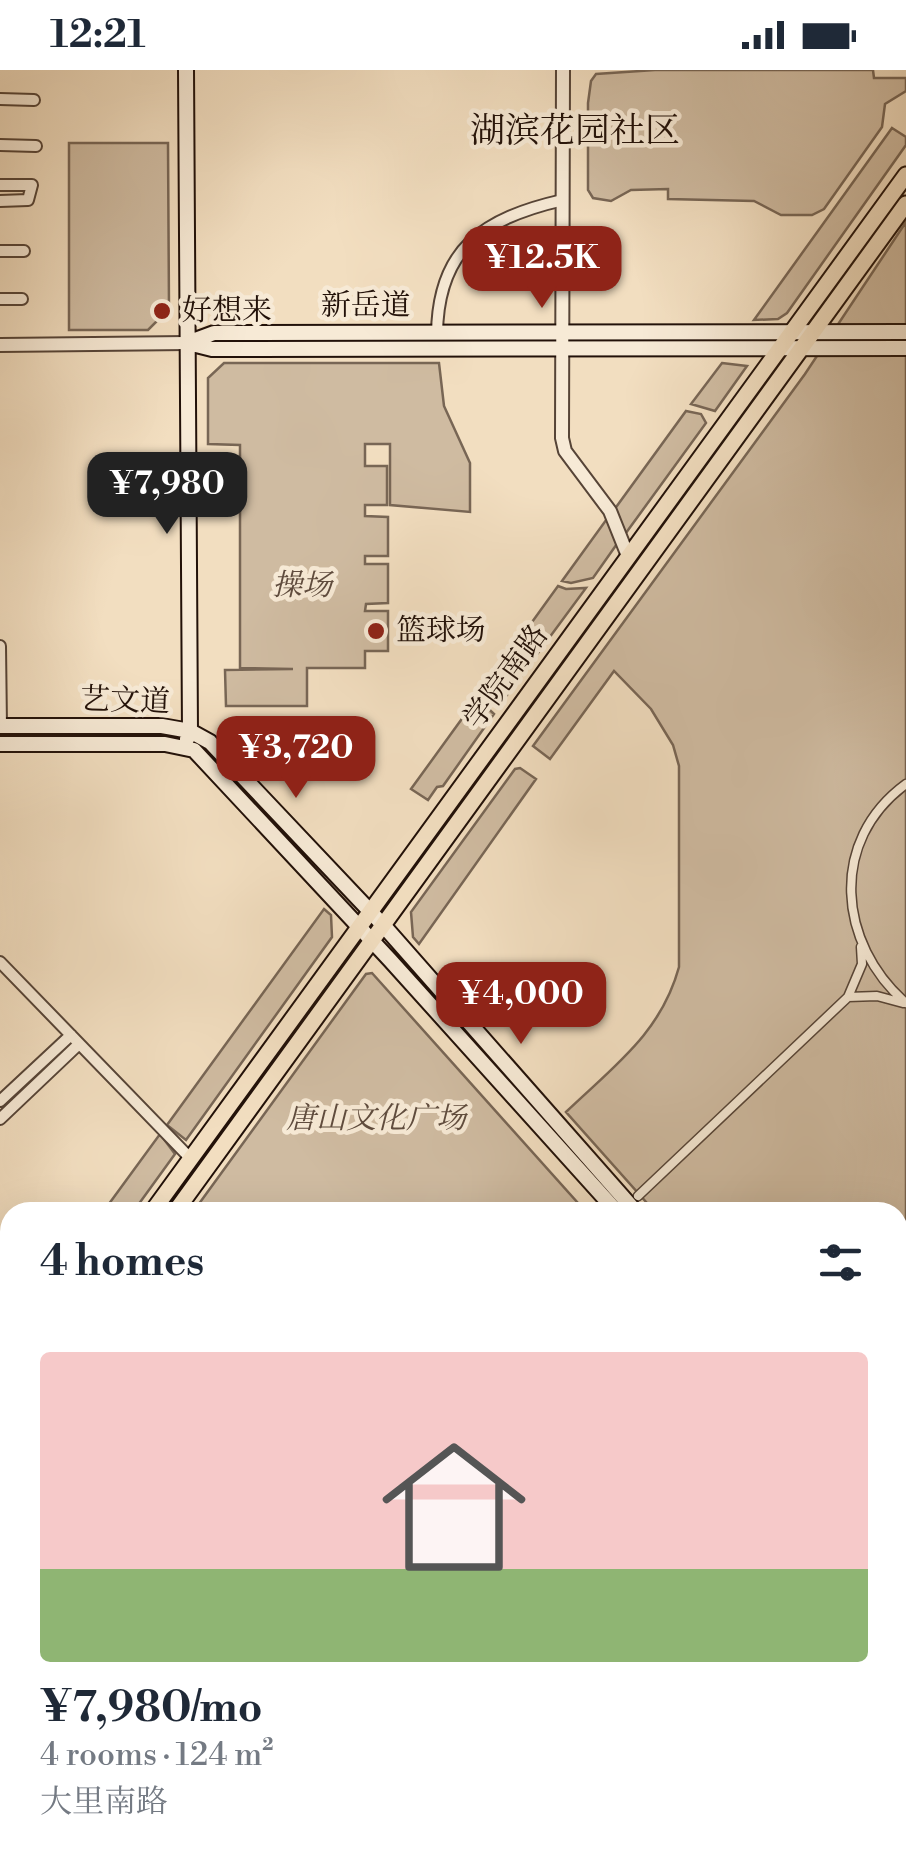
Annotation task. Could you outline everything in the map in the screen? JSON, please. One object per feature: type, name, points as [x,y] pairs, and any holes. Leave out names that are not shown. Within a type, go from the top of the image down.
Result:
[{"type":"main road","points":[[184,747],[190,731],[186,70]]},
{"type":"main road","name":"学院南路","points":[[159,1202],[906,176]]},
{"type":"main road","name":"学院南路","points":[[182,1202],[906,204]]},
{"type":"main road","name":"新岳道","points":[[187,342],[212,349],[906,332]]},
{"type":"main road","name":"新岳道","points":[[187,342],[214,334],[437,334],[780,349],[906,348]]},
{"type":"main road","name":"艺文道","points":[[0,726],[162,726],[190,731],[210,742],[384,926],[625,1202]]},
{"type":"main road","name":"艺文道","points":[[0,744],[165,744],[194,750],[624,1202]]},
{"type":"street","points":[[564,70],[562,438],[565,451],[610,511],[628,556]]},
{"type":"street","points":[[0,100],[34,100]]},
{"type":"street","points":[[0,146],[36,146]]},
{"type":"street","points":[[0,185],[32,185],[28,200],[0,201]]},
{"type":"street","points":[[437,334],[439,293],[456,256],[506,218],[563,200]]},
{"type":"street","points":[[0,251],[24,251]]},
{"type":"street","points":[[0,299],[22,299]]},
{"type":"street","name":"新岳道","points":[[0,345],[187,342]]},
{"type":"street","points":[[0,646],[0,726]]},
{"type":"street","points":[[906,784],[877,813],[862,837],[854,864],[852,906],[862,947],[873,969],[906,1004]]},
{"type":"street","points":[[636,1202],[848,998],[862,964],[862,947]]},
{"type":"street","points":[[0,962],[191,1159]]},
{"type":"street","points":[[848,998],[876,996],[906,1004]]},
{"type":"street","points":[[0,1101],[75,1039]]},
{"type":"street","points":[[0,1118],[75,1039]]},
{"type":"green space","points":[[655,70],[873,70],[874,78],[906,78],[906,91],[885,104],[882,127],[824,209],[812,215],[781,215],[754,201],[668,199],[668,189],[631,190],[611,201],[593,198],[588,190],[588,103],[596,74]]},
{"type":"green space","points":[[892,128],[906,137],[906,145],[787,313],[778,319],[754,320]]},
{"type":"green space","points":[[69,143],[168,143],[169,309],[148,330],[69,330]]},
{"type":"green space","points":[[906,222],[906,1202],[646,1202],[566,1112],[648,1030],[679,967],[679,766],[673,745],[651,709],[614,671],[550,759],[533,746],[805,374]]},
{"type":"green space","name":"操场","points":[[224,363],[439,363],[444,406],[470,463],[470,512],[390,505],[390,444],[365,444],[365,466],[387,466],[387,505],[365,505],[365,516],[388,517],[388,556],[365,556],[365,564],[388,564],[388,603],[366,604],[365,611],[388,611],[388,651],[365,651],[365,668],[307,668],[307,706],[226,706],[225,670],[293,669],[240,668],[240,445],[208,444],[208,378]]},
{"type":"green space","points":[[722,363],[747,366],[715,411],[691,404]]},
{"type":"green space","points":[[686,411],[701,414],[706,423],[623,537],[614,510]]},
{"type":"green space","points":[[609,516],[619,541],[593,578],[562,581]]},
{"type":"green space","points":[[558,586],[586,588],[501,703],[481,693]]},
{"type":"green space","points":[[477,698],[494,714],[443,786],[437,787],[428,800],[411,789]]},
{"type":"green space","points":[[520,768],[536,779],[419,944],[413,937],[411,912],[515,769]]},
{"type":"green space","points":[[324,909],[331,915],[332,937],[186,1140],[167,1125]]},
{"type":"green space","name":"唐山文化广场","points":[[372,973],[577,1202],[200,1202],[366,974]]},
{"type":"green space","points":[[160,1134],[175,1154],[140,1202],[110,1202]]},
{"type":"place","name":"好想来","points":[[162,311]]},
{"type":"place","name":"篮球场","points":[[376,631]]},
{"type":"district","name":"湖滨花园社区","points":[[575,131]]}]
